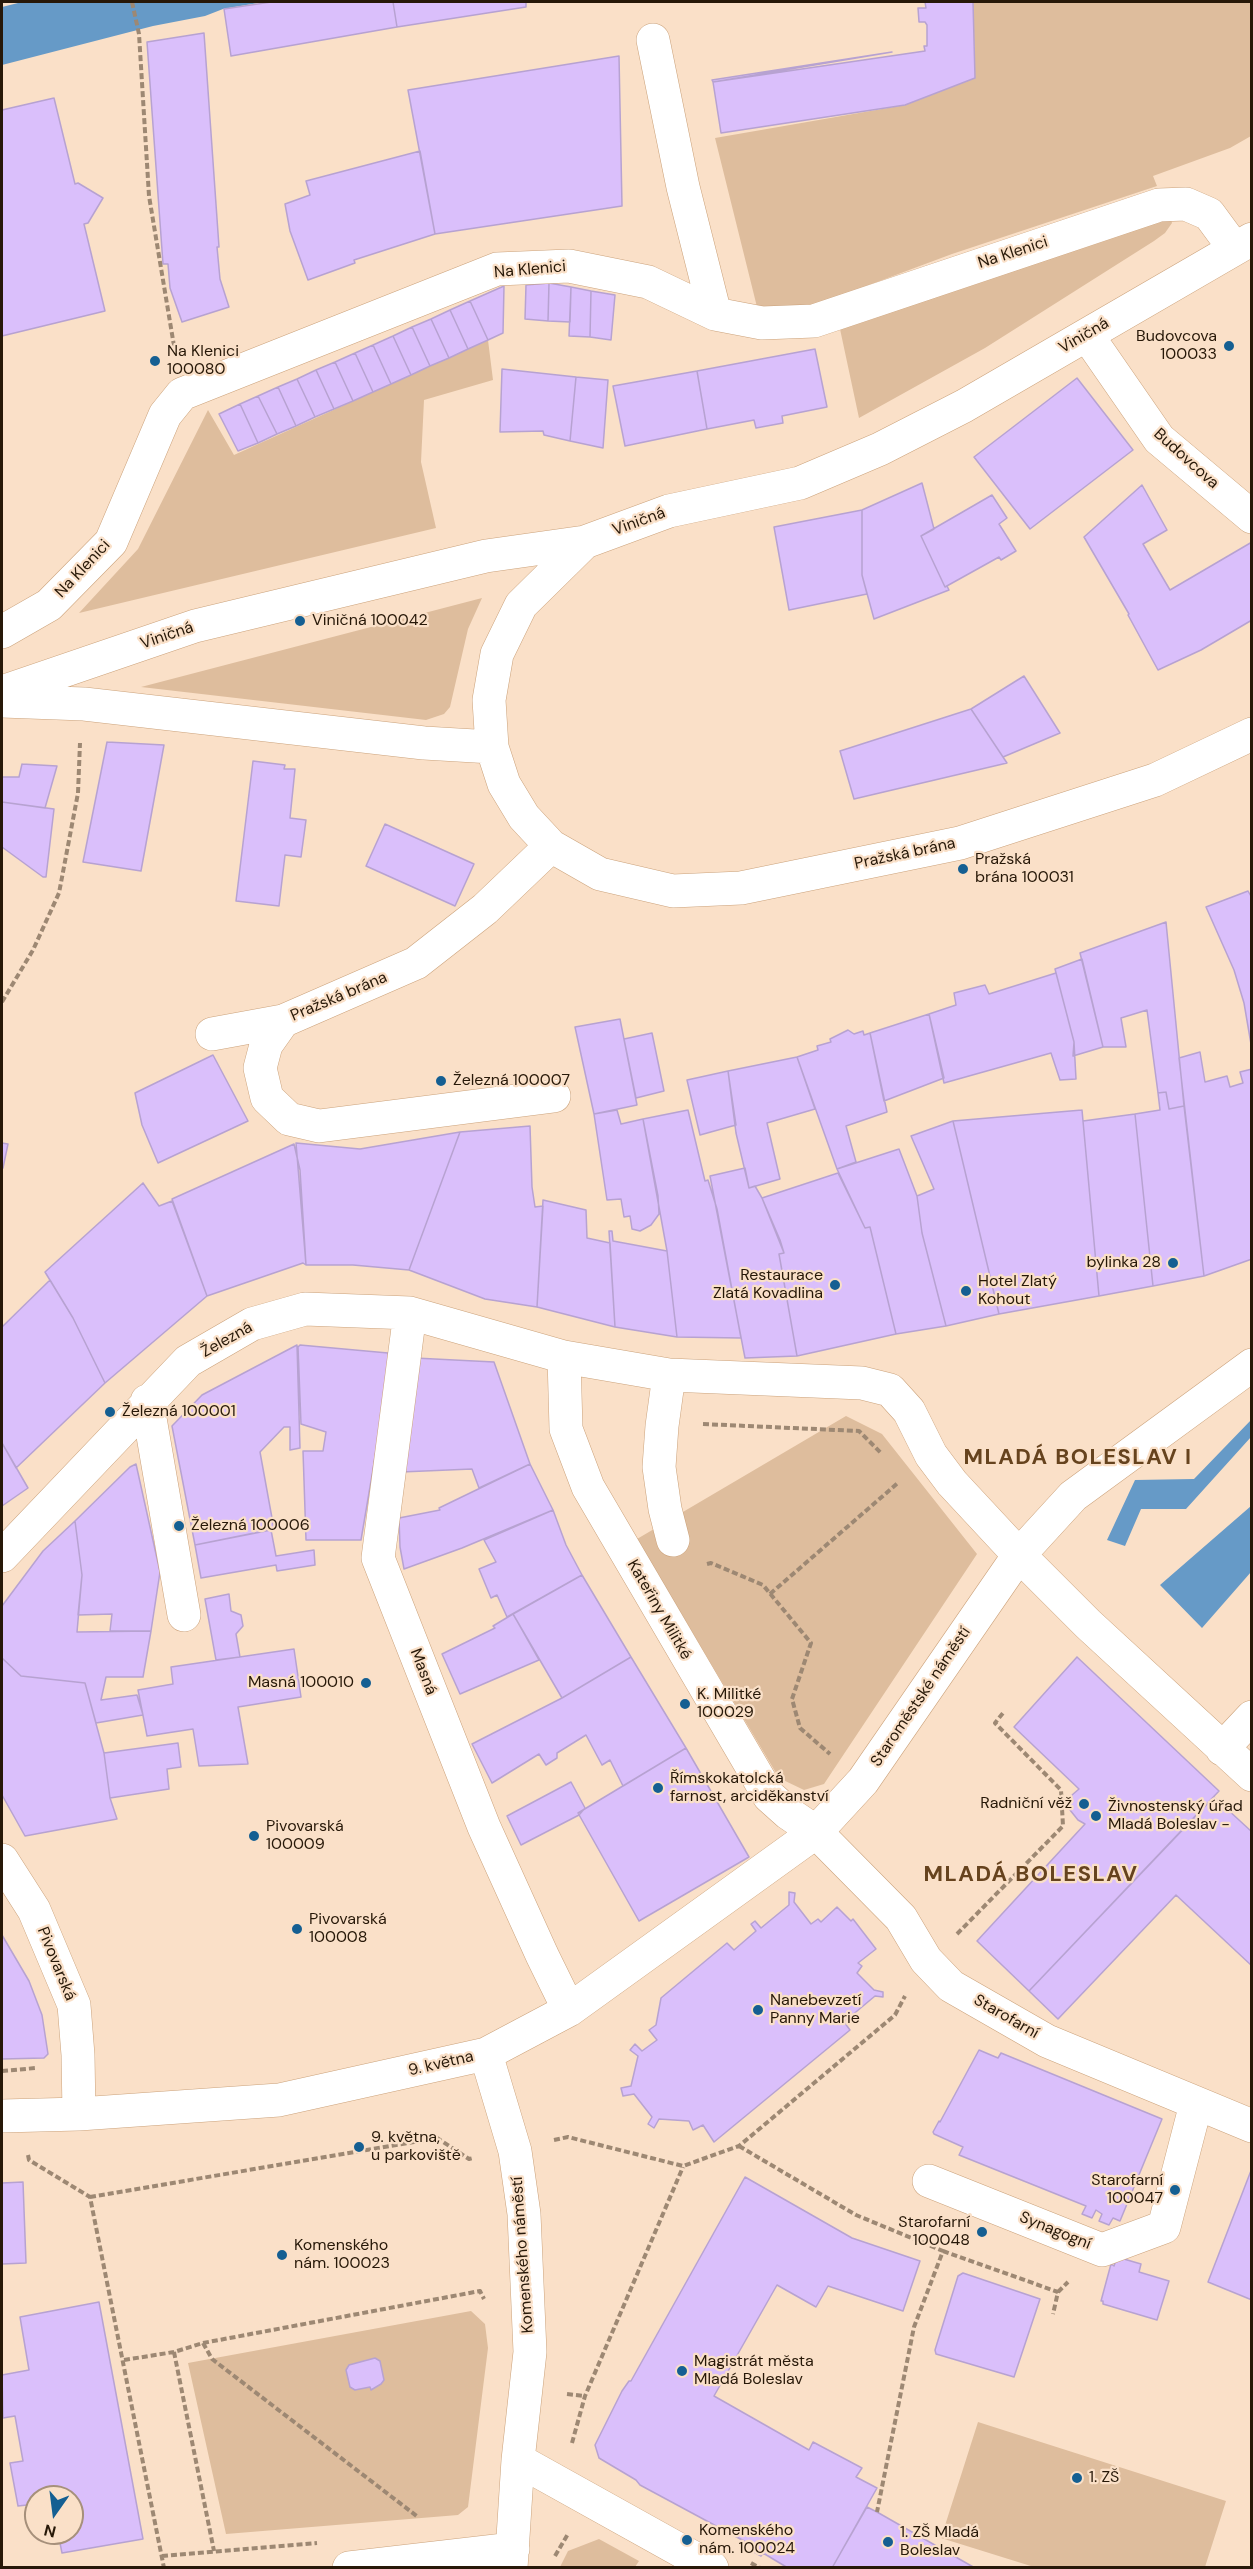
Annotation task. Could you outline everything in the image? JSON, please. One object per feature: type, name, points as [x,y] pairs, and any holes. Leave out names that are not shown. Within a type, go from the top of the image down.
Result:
[{"type":"street","points":[[653,40],[683,187],[715,314]]},
{"type":"street","name":"Na Klenici","points":[[2,632],[49,605],[111,542],[165,415],[182,394],[497,269],[569,266],[648,282],[715,314],[762,323],[814,321],[1159,205],[1186,204],[1209,214],[1246,237]]},
{"type":"street","name":"Viničná","points":[[2,692],[195,626],[486,556],[585,542],[669,511],[800,483],[880,449],[964,406],[1246,237]]},
{"type":"street","name":"Budovcova","points":[[1087,334],[1159,439],[1251,517]]},
{"type":"street","name":"Pražská brána","points":[[585,542],[521,606],[498,654],[489,700],[492,747],[504,784],[524,817],[551,846],[600,874],[674,900],[960,843],[1159,791],[1251,734]]},
{"type":"street","points":[[2,701],[84,704],[424,743],[492,747]]},
{"type":"street","name":"Pražská brána","points":[[551,846],[485,909],[416,963],[283,1021],[266,1045],[260,1068],[267,1098],[289,1119],[319,1126],[554,1096]]},
{"type":"street","points":[[212,1034],[283,1021]]},
{"type":"street","name":"Železná","points":[[2,1556],[147,1401],[188,1361],[252,1324],[305,1309],[410,1313],[475,1328],[564,1357],[669,1375],[862,1383],[890,1390],[909,1411],[931,1455],[952,1483],[1018,1555]]},
{"type":"street","name":"Masná","points":[[410,1313],[378,1558],[484,1827],[569,2010]]},
{"type":"street","name":"Kateřiny Militké","points":[[564,1357],[566,1429],[588,1487],[769,1796],[788,1813],[816,1832]]},
{"type":"street","name":"Staroměstské náměstí","points":[[816,1832],[863,1781],[1018,1555],[1073,1496],[1251,1365]]},
{"type":"street","points":[[669,1375],[659,1467],[665,1509],[673,1540]]},
{"type":"street","points":[[147,1401],[184,1615]]},
{"type":"street","points":[[1018,1555],[1251,1775]]},
{"type":"street","points":[[1222,1749],[1251,1717]]},
{"type":"street","name":"9. května","points":[[2,2115],[79,2114],[279,2100],[486,2054],[569,2010],[816,1832]]},
{"type":"street","name":"Starofarní","points":[[816,1832],[901,1918],[926,1960],[951,1986],[1047,2041],[1251,2126]]},
{"type":"street","name":"Pivovarská","points":[[2,1860],[34,1910],[74,2005],[79,2114]]},
{"type":"street","name":"Komenského náměstí","points":[[349,2568],[512,2558],[518,2460],[530,2352],[524,2214],[515,2151],[486,2054]]},
{"type":"street","name":"Synagogní","points":[[929,2181],[1102,2250],[1164,2227],[1196,2104]]},
{"type":"street","points":[[518,2460],[712,2568]]},
{"type":"path","points":[[132,2],[139,34],[149,196],[182,394]]},
{"type":"path","points":[[2,1002],[33,950],[59,892],[78,793],[80,750]]},
{"type":"path","points":[[699,1424],[859,1431],[882,1454]]},
{"type":"path","points":[[770,1594],[931,1455]]},
{"type":"path","points":[[645,1586],[711,1563],[763,1585],[811,1643],[792,1699],[800,1728],[863,1781]]},
{"type":"path","points":[[28,2160],[90,2197],[437,2139],[469,2159],[515,2151],[568,2137],[684,2166],[739,2146],[895,2015],[926,1960],[948,1945],[1063,1826],[1061,1790],[995,1723],[1003,1713]]},
{"type":"path","points":[[2,2071],[24,2070]]},
{"type":"path","points":[[739,2146],[856,2215],[943,2251],[1058,2292],[1053,2314]]},
{"type":"path","points":[[585,2396],[684,2166]]},
{"type":"path","points":[[90,2197],[164,2568]]},
{"type":"path","points":[[877,2512],[914,2327],[943,2251]]},
{"type":"path","points":[[124,2360],[480,2291],[488,2306]]},
{"type":"path","points":[[203,2343],[212,2359],[420,2518]]},
{"type":"path","points":[[174,2352],[214,2551]]},
{"type":"path","points":[[162,2556],[318,2543]]},
{"type":"shaded area","points":[[973,2],[1251,2],[1251,136],[1230,148],[1153,176],[1157,186],[952,254],[810,307],[758,311],[715,138],[905,105],[975,78]]},
{"type":"shaded area","points":[[1170,216],[1172,223],[1165,233],[1154,241],[985,348],[859,418],[840,329]]},
{"type":"shaded area","points":[[488,340],[493,380],[424,400],[421,462],[436,528],[79,613],[138,549],[208,410],[234,455]]},
{"type":"shaded area","points":[[482,598],[468,629],[450,707],[444,714],[426,720],[141,687]]},
{"type":"shaded area","points":[[846,1416],[882,1434],[977,1554],[824,1784],[804,1790],[779,1778],[637,1539]]},
{"type":"shaded area","points":[[471,2311],[485,2324],[488,2348],[468,2507],[458,2515],[226,2534],[188,2363]]},
{"type":"shaded area","points":[[978,2422],[1226,2501],[1205,2567],[1034,2567],[941,2538]]},
{"type":"shaded area","points":[[599,2539],[639,2561],[635,2567],[560,2567],[568,2551]]},
{"type":"water","points":[[22,2],[264,2],[223,9],[205,16],[153,26],[2,65],[2,7]]},
{"type":"water","points":[[1251,1420],[1251,1437],[1186,1509],[1141,1509],[1125,1546],[1107,1540],[1135,1480],[1194,1479]]},
{"type":"water","points":[[1251,1506],[1251,1572],[1202,1628],[1160,1585]]},
{"type":"building","points":[[271,2],[393,2],[397,27],[231,56],[224,9]]},
{"type":"building","points":[[393,2],[526,2],[526,7],[397,27]]},
{"type":"building","points":[[925,2],[973,2],[975,78],[905,105],[721,133],[713,82],[925,51],[927,25],[925,22],[919,22],[918,8],[926,8]]},
{"type":"building","points":[[204,33],[219,247],[217,247],[220,279],[229,307],[182,322],[170,288],[168,264],[163,264],[147,42]]},
{"type":"building","points":[[892,52],[713,82],[712,80]]},
{"type":"building","points":[[619,56],[622,206],[435,234],[408,90]]},
{"type":"building","points":[[54,98],[75,184],[78,183],[103,198],[88,223],[84,224],[105,311],[2,336],[2,110]]},
{"type":"building","points":[[420,151],[435,234],[354,260],[355,263],[308,280],[290,231],[285,204],[310,195],[306,181]]},
{"type":"building","points":[[549,283],[548,321],[525,319],[526,285]]},
{"type":"building","points":[[549,283],[571,287],[570,322],[548,321]]},
{"type":"building","points":[[504,286],[503,333],[488,340],[470,301]]},
{"type":"building","points":[[571,287],[591,291],[590,337],[569,336]]},
{"type":"building","points":[[591,291],[615,295],[611,340],[590,337]]},
{"type":"building","points":[[470,301],[488,340],[468,349],[450,310]]},
{"type":"building","points":[[450,310],[468,349],[449,358],[431,319]]},
{"type":"building","points":[[431,319],[449,358],[430,366],[412,327]]},
{"type":"building","points":[[412,327],[430,366],[411,375],[393,336]]},
{"type":"building","points":[[393,336],[411,375],[391,384],[373,345]]},
{"type":"building","points":[[373,345],[391,384],[373,392],[355,353]]},
{"type":"building","points":[[815,349],[827,407],[782,416],[783,423],[756,428],[754,420],[707,429],[697,371]]},
{"type":"building","points":[[355,353],[373,392],[353,401],[335,362]]},
{"type":"building","points":[[335,362],[353,401],[334,409],[316,370]]},
{"type":"building","points":[[502,369],[576,377],[570,441],[544,435],[543,431],[500,432]]},
{"type":"building","points":[[316,370],[334,409],[315,417],[297,379]]},
{"type":"building","points":[[697,371],[707,429],[625,446],[613,386]]},
{"type":"building","points":[[576,377],[608,380],[603,448],[570,441]]},
{"type":"building","points":[[1077,378],[1133,450],[1030,529],[974,457]]},
{"type":"building","points":[[297,379],[315,417],[296,426],[278,387]]},
{"type":"building","points":[[278,387],[296,426],[277,434],[258,396]]},
{"type":"building","points":[[258,396],[277,434],[258,443],[240,404]]},
{"type":"building","points":[[240,404],[258,443],[238,451],[219,414]]},
{"type":"building","points":[[922,483],[934,529],[921,536],[945,587],[947,586],[949,590],[874,619],[862,575],[862,510]]},
{"type":"building","points":[[1142,485],[1167,530],[1143,544],[1170,590],[1252,542],[1252,620],[1201,650],[1158,670],[1129,614],[1084,537]]},
{"type":"building","points":[[992,495],[1007,518],[999,524],[1016,551],[1001,560],[999,557],[945,587],[921,536]]},
{"type":"building","points":[[862,510],[862,575],[867,594],[789,610],[774,527]]},
{"type":"building","points":[[1024,676],[1060,733],[1003,757],[971,709]]},
{"type":"building","points":[[971,709],[1007,763],[854,799],[840,751]]},
{"type":"building","points":[[107,742],[164,745],[141,871],[83,862]]},
{"type":"building","points":[[253,761],[285,765],[284,769],[295,769],[290,818],[306,820],[301,857],[285,855],[279,906],[236,901]]},
{"type":"building","points":[[22,764],[57,766],[45,808],[2,802],[2,777],[19,777]]},
{"type":"building","points":[[2,802],[54,809],[46,877],[2,847]]},
{"type":"building","points":[[385,824],[474,864],[455,906],[366,866]]},
{"type":"building","points":[[1248,891],[1252,898],[1252,1050],[1244,1003],[1234,970],[1206,907]]},
{"type":"building","points":[[1166,922],[1184,1106],[1169,1109],[1166,1092],[1158,1093],[1147,1010],[1121,1018],[1126,1047],[1103,1047],[1080,953]]},
{"type":"building","points":[[1082,959],[1103,1047],[1073,1056],[1074,1042],[1055,969]]},
{"type":"building","points":[[1056,973],[1074,1042],[1076,1079],[1060,1080],[1051,1053],[944,1083],[929,1014],[956,1005],[954,993],[985,985],[989,994]]},
{"type":"building","points":[[929,1014],[944,1078],[884,1101],[870,1033]]},
{"type":"building","points":[[620,1019],[637,1105],[594,1114],[575,1027]]},
{"type":"building","points":[[848,1030],[854,1034],[863,1031],[864,1035],[870,1033],[887,1112],[846,1126],[856,1162],[837,1169],[797,1057],[818,1050],[817,1046],[831,1042],[830,1039]]},
{"type":"building","points":[[652,1033],[664,1091],[636,1098],[624,1039]]},
{"type":"building","points":[[1200,1052],[1205,1082],[1227,1076],[1230,1087],[1243,1083],[1240,1072],[1252,1069],[1252,1259],[1204,1276],[1179,1058]]},
{"type":"building","points":[[213,1055],[248,1121],[158,1163],[142,1125],[135,1093]]},
{"type":"building","points":[[797,1057],[815,1109],[767,1123],[780,1179],[749,1188],[736,1133],[728,1071]]},
{"type":"building","points":[[728,1071],[736,1125],[700,1135],[687,1080]]},
{"type":"building","points":[[1166,1092],[1169,1109],[1184,1106],[1204,1276],[1153,1286],[1135,1114],[1160,1110],[1158,1093]]},
{"type":"building","points":[[617,1110],[621,1124],[643,1119],[658,1196],[659,1214],[651,1225],[640,1231],[632,1229],[630,1216],[624,1217],[621,1199],[607,1200],[594,1114]]},
{"type":"building","points":[[688,1110],[705,1181],[708,1180],[717,1209],[741,1338],[677,1337],[667,1251],[643,1119]]},
{"type":"building","points":[[1082,1110],[1099,1296],[999,1314],[953,1121]]},
{"type":"building","points":[[1135,1114],[1153,1286],[1099,1296],[1083,1121]]},
{"type":"building","points":[[953,1121],[999,1314],[946,1326],[922,1233],[917,1196],[934,1189],[911,1136]]},
{"type":"building","points":[[530,1126],[535,1207],[543,1206],[537,1307],[485,1299],[409,1270],[460,1132]]},
{"type":"building","points":[[460,1132],[409,1270],[353,1265],[306,1265],[296,1143],[360,1149]]},
{"type":"building","points":[[2,1143],[8,1144],[3,1168],[2,1167]]},
{"type":"building","points":[[294,1144],[300,1170],[306,1265],[303,1263],[207,1296],[172,1199]]},
{"type":"building","points":[[899,1149],[917,1196],[922,1233],[946,1326],[896,1334],[870,1227],[865,1228],[837,1169]]},
{"type":"building","points":[[745,1168],[749,1188],[755,1186],[762,1198],[784,1253],[779,1254],[797,1356],[745,1358],[710,1176]]},
{"type":"building","points":[[838,1173],[865,1228],[870,1227],[896,1334],[797,1356],[779,1254],[784,1253],[762,1198]]},
{"type":"building","points":[[143,1183],[159,1206],[172,1201],[207,1296],[105,1383],[73,1318],[45,1272]]},
{"type":"building","points":[[543,1200],[586,1210],[587,1238],[610,1243],[615,1327],[537,1307]]},
{"type":"building","points":[[609,1231],[612,1231],[613,1241],[667,1251],[677,1337],[615,1327]]},
{"type":"building","points":[[50,1280],[73,1318],[105,1383],[16,1468],[2,1443],[2,1327]]},
{"type":"building","points":[[297,1345],[300,1448],[290,1450],[290,1427],[284,1427],[260,1452],[274,1529],[195,1545],[172,1426],[202,1395]]},
{"type":"building","points":[[300,1345],[388,1353],[391,1363],[361,1540],[306,1540],[303,1451],[323,1451],[326,1432],[301,1424],[298,1347]]},
{"type":"building","points":[[415,1358],[494,1362],[530,1464],[479,1488],[472,1469],[401,1472]]},
{"type":"building","points":[[2,1443],[28,1488],[2,1506]]},
{"type":"building","points":[[136,1464],[160,1572],[151,1631],[110,1631],[112,1614],[78,1615],[82,1575],[75,1521],[130,1467]]},
{"type":"building","points":[[530,1464],[553,1510],[462,1548],[404,1569],[400,1547],[399,1518],[440,1510],[439,1508]]},
{"type":"building","points":[[553,1510],[566,1545],[582,1575],[507,1617],[497,1595],[491,1598],[479,1569],[496,1562],[484,1540]]},
{"type":"building","points":[[75,1521],[82,1575],[77,1632],[151,1631],[143,1677],[106,1677],[101,1700],[137,1695],[143,1715],[96,1723],[85,1683],[21,1676],[2,1658],[2,1606],[43,1551]]},
{"type":"building","points":[[271,1530],[276,1556],[314,1550],[315,1565],[277,1571],[276,1565],[201,1578],[195,1545]]},
{"type":"building","points":[[582,1575],[631,1657],[562,1698],[513,1614]]},
{"type":"building","points":[[229,1594],[231,1611],[241,1615],[243,1626],[236,1634],[240,1657],[216,1660],[205,1599]]},
{"type":"building","points":[[513,1614],[539,1660],[460,1694],[442,1654],[495,1628],[493,1626]]},
{"type":"building","points":[[294,1649],[301,1697],[238,1707],[248,1764],[199,1766],[193,1729],[147,1736],[138,1690],[173,1684],[171,1667]]},
{"type":"building","points":[[631,1657],[686,1748],[623,1786],[610,1760],[602,1765],[586,1735],[557,1753],[557,1758],[546,1765],[539,1754],[492,1783],[472,1744],[562,1698]]},
{"type":"building","points":[[1077,1657],[1219,1791],[1029,1991],[977,1941],[1085,1824],[1078,1820],[1070,1810],[1072,1795],[1079,1789],[1014,1727]]},
{"type":"building","points":[[2,1658],[21,1676],[85,1683],[104,1753],[110,1798],[117,1819],[25,1836],[2,1795]]},
{"type":"building","points":[[178,1743],[181,1767],[167,1769],[169,1789],[110,1798],[104,1753]]},
{"type":"building","points":[[686,1748],[749,1857],[639,1921],[578,1813]]},
{"type":"building","points":[[571,1782],[585,1808],[579,1815],[521,1845],[507,1816]]},
{"type":"building","points":[[1214,1797],[1252,1832],[1252,1966],[1176,1895],[1058,2019],[1029,1991]]},
{"type":"building","name":"Nanebevzetí Panny Marie","points":[[789,1892],[795,1893],[794,1902],[811,1924],[818,1919],[821,1922],[837,1907],[851,1921],[853,1919],[876,1949],[858,1963],[862,1966],[857,1973],[874,1990],[883,1992],[883,1997],[875,1996],[844,2022],[850,2030],[714,2142],[703,2125],[693,2130],[689,2121],[659,2119],[654,2128],[648,2124],[652,2117],[634,2094],[623,2096],[621,2088],[631,2086],[638,2056],[630,2050],[635,2044],[642,2051],[657,2040],[649,2030],[656,2025],[661,1998],[727,1943],[734,1950],[756,1931],[751,1924],[755,1921],[761,1928],[789,1905]]},
{"type":"building","points":[[2,1935],[29,1981],[42,2015],[48,2054],[44,2058],[2,2059]]},
{"type":"building","points":[[979,2050],[998,2058],[1001,2053],[1162,2119],[1120,2221],[1113,2218],[1109,2225],[1099,2221],[1102,2214],[1096,2210],[1092,2218],[1082,2214],[1086,2206],[959,2155],[963,2147],[934,2134],[933,2132]]},
{"type":"building","points":[[1252,2168],[1252,2300],[1208,2282]]},
{"type":"building","points":[[745,2177],[852,2238],[920,2261],[903,2311],[828,2286],[816,2307],[777,2285],[714,2396],[809,2450],[813,2442],[862,2468],[856,2477],[877,2488],[832,2568],[788,2568],[763,2553],[761,2556],[754,2552],[757,2548],[640,2485],[636,2480],[599,2458],[595,2445],[622,2391],[631,2381]]},
{"type":"building","points":[[23,2182],[26,2263],[2,2264],[2,2183]]},
{"type":"building","points":[[1117,2257],[1141,2264],[1139,2272],[1169,2281],[1157,2320],[1103,2304],[1101,2301],[1111,2264],[1114,2266]]},
{"type":"building","points":[[963,2273],[1040,2299],[1014,2377],[936,2354],[935,2350],[958,2276]]},
{"type":"building","points":[[99,2302],[143,2539],[62,2553],[60,2545],[84,2545],[84,2485],[24,2485],[24,2505],[18,2506],[10,2463],[23,2461],[15,2416],[3,2418],[2,2375],[29,2370],[20,2317]]},
{"type":"building","points":[[375,2358],[380,2361],[384,2380],[381,2384],[371,2390],[370,2387],[355,2390],[350,2387],[346,2370],[349,2365]]},
{"type":"building","name":"1. ZŠ Mladá Boleslav","points":[[867,2507],[877,2512],[975,2568],[832,2568]]},
{"type":"place","name":"Budovcova 100033","points":[[1229,346]]},
{"type":"place","name":"Na Klenici 100080","points":[[155,361]]},
{"type":"place","name":"Viničná 100042","points":[[300,621]]},
{"type":"place","name":"Pražská brána 100031","points":[[963,869]]},
{"type":"place","name":"Železná 100007","points":[[441,1081]]},
{"type":"place","name":"bylinka 28","points":[[1173,1263]]},
{"type":"place","name":"Restaurace Zlatá Kovadlina","points":[[835,1285]]},
{"type":"place","name":"Hotel Zlatý Kohout","points":[[966,1291]]},
{"type":"place","name":"Železná 100001","points":[[110,1412]]},
{"type":"place","name":"Železná 100006","points":[[179,1526]]},
{"type":"place","name":"Masná 100010","points":[[366,1683]]},
{"type":"place","name":"K. Militké 100029","points":[[685,1704]]},
{"type":"place","name":"Římskokatolcká farnost, arciděkanství","points":[[658,1788]]},
{"type":"place","name":"Radniční věž","points":[[1084,1804]]},
{"type":"place","name":"Živnostenský úřad Mladá Boleslav -","points":[[1096,1816]]},
{"type":"place","name":"Pivovarská 100009","points":[[254,1836]]},
{"type":"place","name":"Pivovarská 100008","points":[[297,1929]]},
{"type":"place","name":"Nanebevzetí Panny Marie","points":[[758,2010]]},
{"type":"place","name":"9. května, u parkoviště","points":[[359,2147]]},
{"type":"place","name":"Starofarní 100047","points":[[1175,2190]]},
{"type":"place","name":"Starofarní 100048","points":[[982,2232]]},
{"type":"place","name":"Komenského nám. 100023","points":[[282,2255]]},
{"type":"place","name":"Magistrát města Mladá Boleslav","points":[[682,2371]]},
{"type":"place","name":"1. ZŠ","points":[[1077,2478]]},
{"type":"place","name":"Komenského nám. 100024","points":[[687,2540]]},
{"type":"place","name":"1. ZŠ Mladá Boleslav","points":[[888,2542]]},
{"type":"district","name":"MLADÁ BOLESLAV I","points":[[1078,1458]]},
{"type":"district","name":"MLADÁ BOLESLAV","points":[[1031,1875]]}]
